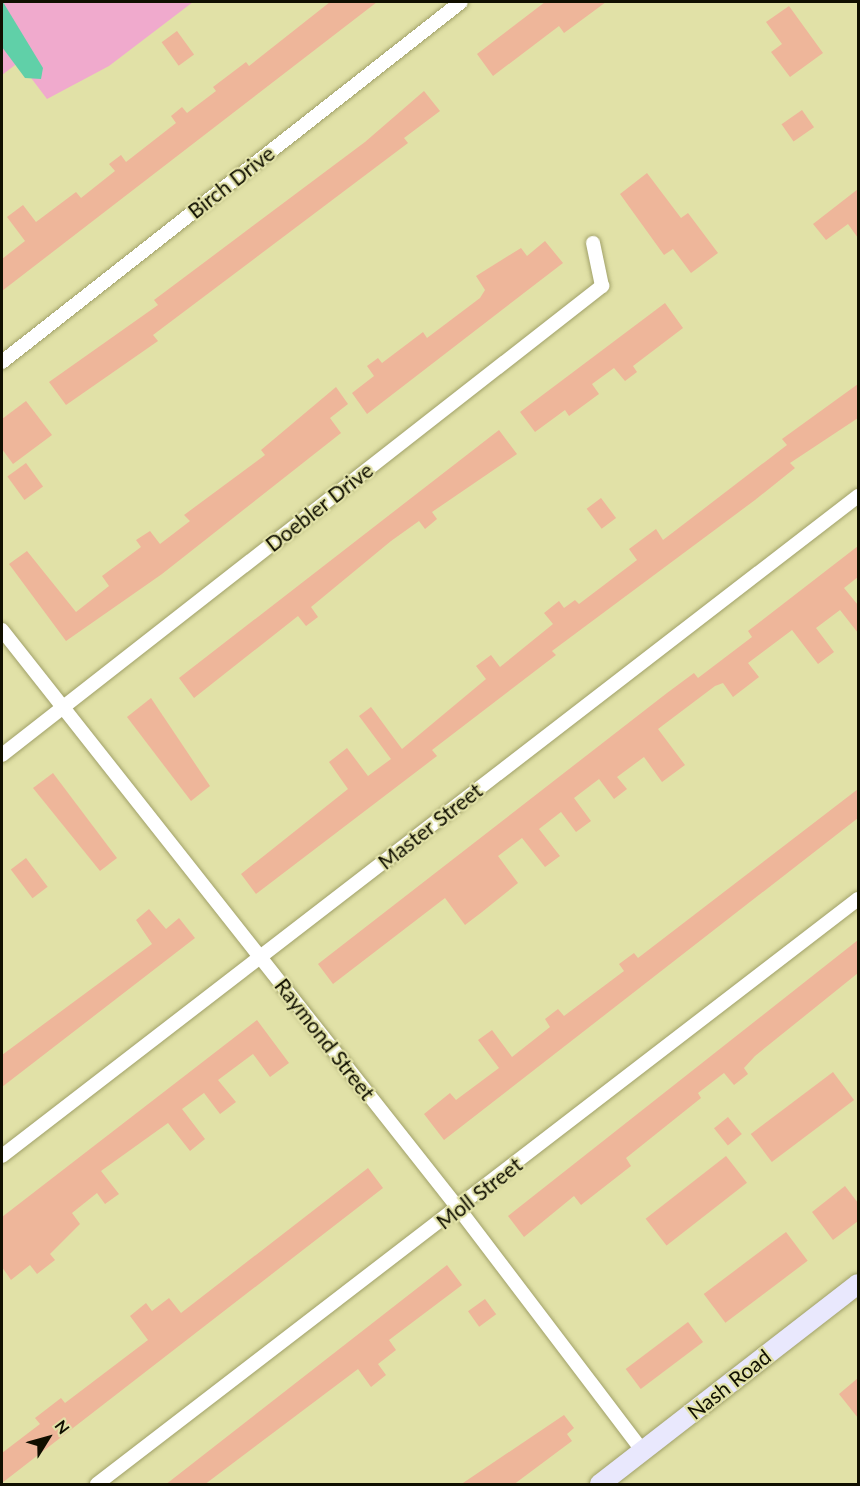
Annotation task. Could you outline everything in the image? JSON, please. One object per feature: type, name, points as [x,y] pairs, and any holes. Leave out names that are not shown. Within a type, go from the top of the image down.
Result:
[{"type":"main road","name":"Nash Road","points":[[600,1485],[858,1284]]},
{"type":"street","name":"Birch Drive","points":[[2,362],[461,2]]},
{"type":"street","name":"Doebler Drive","points":[[2,755],[602,286],[593,243]]},
{"type":"street","name":"Master Street","points":[[2,1156],[858,496]]},
{"type":"street","name":"Raymond Street","points":[[2,630],[459,1209],[643,1451]]},
{"type":"street","name":"Moll Street","points":[[97,1485],[459,1209],[858,898]]},
{"type":"shaded area","points":[[2,2],[193,2],[109,66],[47,99],[19,62],[2,75]]},
{"type":"shaded area","points":[[3,2],[43,68],[41,79],[25,78],[2,47]]},
{"type":"building","points":[[330,2],[377,2],[2,291],[2,259],[25,241],[7,217],[23,205],[36,222],[76,192],[81,198],[115,171],[109,164],[121,155],[126,162],[176,123],[171,116],[182,107],[187,113],[216,91],[213,87],[246,62],[249,66]]},
{"type":"building","points":[[545,2],[606,2],[564,33],[559,26],[493,76],[477,54]]},
{"type":"building","points":[[789,6],[823,53],[790,77],[771,52],[782,44],[766,22]]},
{"type":"building","points":[[177,31],[194,54],[179,66],[162,42]]},
{"type":"building","points":[[424,91],[440,111],[404,138],[408,143],[153,335],[158,341],[66,405],[49,382],[158,305],[154,300],[365,142]]},
{"type":"building","points":[[802,110],[814,127],[794,142],[782,124]]},
{"type":"building","points":[[647,173],[681,218],[688,213],[718,253],[691,273],[673,249],[664,255],[620,194]]},
{"type":"building","points":[[858,189],[858,238],[848,224],[826,240],[813,224]]},
{"type":"building","points":[[545,241],[563,263],[367,414],[352,393],[374,376],[367,366],[378,358],[382,363],[423,332],[427,338],[480,298],[485,290],[476,276],[521,248],[527,256]]},
{"type":"building","points":[[665,303],[683,328],[633,366],[637,372],[625,381],[614,368],[592,384],[599,394],[569,416],[565,410],[535,432],[520,412]]},
{"type":"building","points":[[858,384],[858,418],[790,463],[795,468],[755,500],[552,651],[556,655],[432,750],[437,756],[256,894],[241,874],[348,789],[329,762],[347,748],[368,776],[391,759],[359,716],[371,707],[402,749],[486,679],[476,666],[491,655],[500,667],[553,624],[544,613],[559,601],[564,608],[575,600],[579,604],[637,560],[629,549],[656,529],[663,540],[787,445],[782,439]]},
{"type":"building","points":[[336,387],[348,404],[330,418],[341,433],[162,574],[66,641],[9,564],[27,551],[76,612],[109,586],[102,576],[141,547],[136,540],[150,531],[160,544],[190,521],[184,515],[265,455],[261,450]]},
{"type":"building","points":[[26,401],[52,435],[13,464],[2,449],[2,419]]},
{"type":"building","points":[[499,430],[517,454],[432,512],[437,519],[425,529],[419,521],[391,541],[311,607],[318,617],[306,626],[298,616],[194,698],[179,678]]},
{"type":"building","points":[[26,463],[43,486],[24,500],[7,477]]},
{"type":"building","points":[[601,498],[616,518],[602,529],[587,509]]},
{"type":"building","points":[[858,546],[858,577],[844,588],[858,605],[858,633],[840,610],[816,628],[834,652],[818,664],[792,630],[748,663],[759,677],[733,697],[723,683],[715,686],[658,729],[685,765],[662,782],[644,757],[617,777],[627,789],[614,799],[599,779],[574,798],[591,821],[576,832],[561,812],[539,829],[560,856],[545,867],[522,838],[498,856],[518,883],[482,912],[465,925],[445,898],[333,984],[318,964],[667,693],[694,673],[698,678],[752,637],[748,631]]},
{"type":"building","points":[[151,698],[210,786],[191,801],[127,717]]},
{"type":"building","points":[[53,773],[117,858],[100,871],[33,788]]},
{"type":"building","points":[[858,789],[858,818],[444,1140],[424,1114],[450,1093],[456,1100],[499,1068],[478,1040],[492,1030],[512,1057],[550,1027],[545,1019],[558,1009],[564,1016],[624,971],[619,964],[634,953],[638,958]]},
{"type":"building","points":[[26,858],[48,887],[32,898],[11,869]]},
{"type":"building","points":[[149,909],[166,929],[179,918],[195,938],[2,1087],[2,1055],[152,944],[136,920]]},
{"type":"building","points":[[858,940],[858,973],[755,1056],[744,1068],[748,1074],[734,1085],[724,1073],[698,1093],[701,1098],[626,1158],[631,1166],[581,1205],[574,1196],[524,1237],[508,1216]]},
{"type":"building","points":[[257,1020],[289,1063],[270,1077],[253,1054],[218,1080],[236,1102],[220,1114],[204,1093],[182,1109],[205,1139],[190,1151],[168,1123],[101,1171],[119,1194],[105,1204],[97,1193],[72,1213],[80,1224],[50,1254],[55,1260],[37,1274],[30,1265],[11,1280],[2,1267],[2,1217]]},
{"type":"building","points":[[833,1072],[854,1100],[772,1162],[751,1134]]},
{"type":"building","points":[[728,1117],[742,1134],[728,1145],[714,1128]]},
{"type":"building","points":[[726,1156],[747,1183],[667,1246],[646,1219]]},
{"type":"building","points":[[368,1168],[383,1188],[2,1483],[2,1453],[40,1424],[35,1418],[61,1398],[65,1403],[148,1340],[130,1316],[146,1303],[152,1311],[169,1298],[181,1313]]},
{"type":"building","points":[[845,1186],[858,1203],[858,1221],[833,1240],[812,1212]]},
{"type":"building","points":[[786,1232],[808,1261],[725,1323],[704,1294]]},
{"type":"building","points":[[447,1265],[462,1285],[389,1340],[396,1350],[378,1364],[386,1375],[371,1387],[358,1369],[204,1485],[165,1485]]},
{"type":"building","points":[[485,1299],[496,1314],[479,1327],[468,1311]]},
{"type":"building","points":[[688,1322],[703,1342],[641,1389],[626,1369]]},
{"type":"building","points":[[858,1378],[858,1418],[839,1394]]},
{"type":"building","points":[[564,1415],[574,1428],[567,1434],[572,1441],[513,1485],[460,1485]]}]
